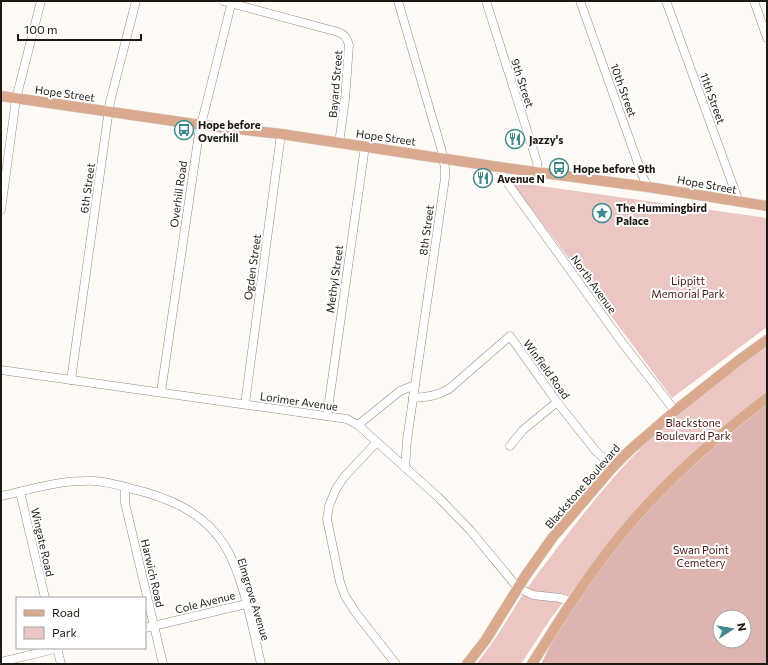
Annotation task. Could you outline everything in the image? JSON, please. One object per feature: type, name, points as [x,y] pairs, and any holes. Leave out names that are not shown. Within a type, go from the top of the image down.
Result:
[{"type":"main road","name":"Hope Street","points":[[1,96],[201,125],[281,134],[365,146],[499,167],[648,187],[767,206]]},
{"type":"main road","name":"Blackstone Boulevard","points":[[467,664],[485,641],[518,588],[553,537],[612,467],[675,411],[767,340]]},
{"type":"main road","points":[[532,664],[572,601],[600,561],[629,524],[673,478],[722,434],[767,398]]},
{"type":"street","points":[[1,210],[16,98],[41,1]]},
{"type":"street","name":"6th Street","points":[[71,380],[111,93],[136,1]]},
{"type":"street","name":"8th Street","points":[[398,1],[441,148],[445,168],[407,440],[405,468]]},
{"type":"street","name":"9th Street","points":[[486,1],[537,162],[538,172]]},
{"type":"street","name":"10th Street","points":[[580,1],[643,178],[648,187]]},
{"type":"street","name":"11th Street","points":[[666,1],[739,202]]},
{"type":"street","points":[[754,1],[767,38]]},
{"type":"street","name":"Overhill Road","points":[[161,392],[198,133],[229,2]]},
{"type":"street","name":"Bayard Street","points":[[229,2],[338,32],[347,37],[349,45],[346,92],[339,143]]},
{"type":"street","name":"Ogden Street","points":[[245,404],[281,134]]},
{"type":"street","name":"Methyl Street","points":[[327,416],[365,146]]},
{"type":"street","name":"North Avenue","points":[[499,167],[509,184],[621,341],[675,411]]},
{"type":"street","name":"Winfield Road","points":[[413,398],[440,394],[449,389],[510,336],[557,402],[595,450],[612,467]]},
{"type":"street","name":"Lorimer Avenue","points":[[1,370],[112,387],[161,392],[347,419],[358,425],[376,443],[438,497],[470,530],[518,588],[533,595],[572,601]]},
{"type":"street","points":[[358,425],[400,391],[415,385]]},
{"type":"street","points":[[510,446],[523,430],[557,402]]},
{"type":"street","points":[[376,443],[336,489],[327,519],[340,582],[345,596],[356,613],[396,664]]},
{"type":"street","name":"Elmgrove Avenue","points":[[1,496],[71,482],[85,480],[102,481],[155,494],[178,504],[195,514],[212,529],[225,546],[233,563],[246,604],[261,664]]},
{"type":"street","name":"Harwich Road","points":[[125,487],[125,502],[163,664]]},
{"type":"street","name":"Wingate Road","points":[[20,492],[45,597]]},
{"type":"street","name":"Cole Avenue","points":[[146,628],[246,604]]},
{"type":"street","points":[[1,662],[54,649]]},
{"type":"street","points":[[58,649],[61,664]]},
{"type":"green space","name":"Lippitt Memorial Park","points":[[512,182],[767,218],[767,327],[672,398]]},
{"type":"green space","name":"Blackstone Boulevard Park","points":[[767,347],[767,393],[623,526],[551,618],[521,664],[476,664],[492,643],[528,587],[612,479],[664,426],[727,375]]},
{"type":"green space","name":"Swan Point Cemetery","points":[[767,399],[767,664],[541,664],[551,644],[584,591],[643,507]]},
{"type":"place","name":"Hope before Overhill","points":[[184,130]]},
{"type":"place","name":"Jazzy's","points":[[515,139]]},
{"type":"place","name":"Hope before 9th","points":[[559,168]]},
{"type":"place","name":"Avenue N","points":[[483,178]]},
{"type":"place","name":"The Hummingbird Palace","points":[[602,213]]}]
